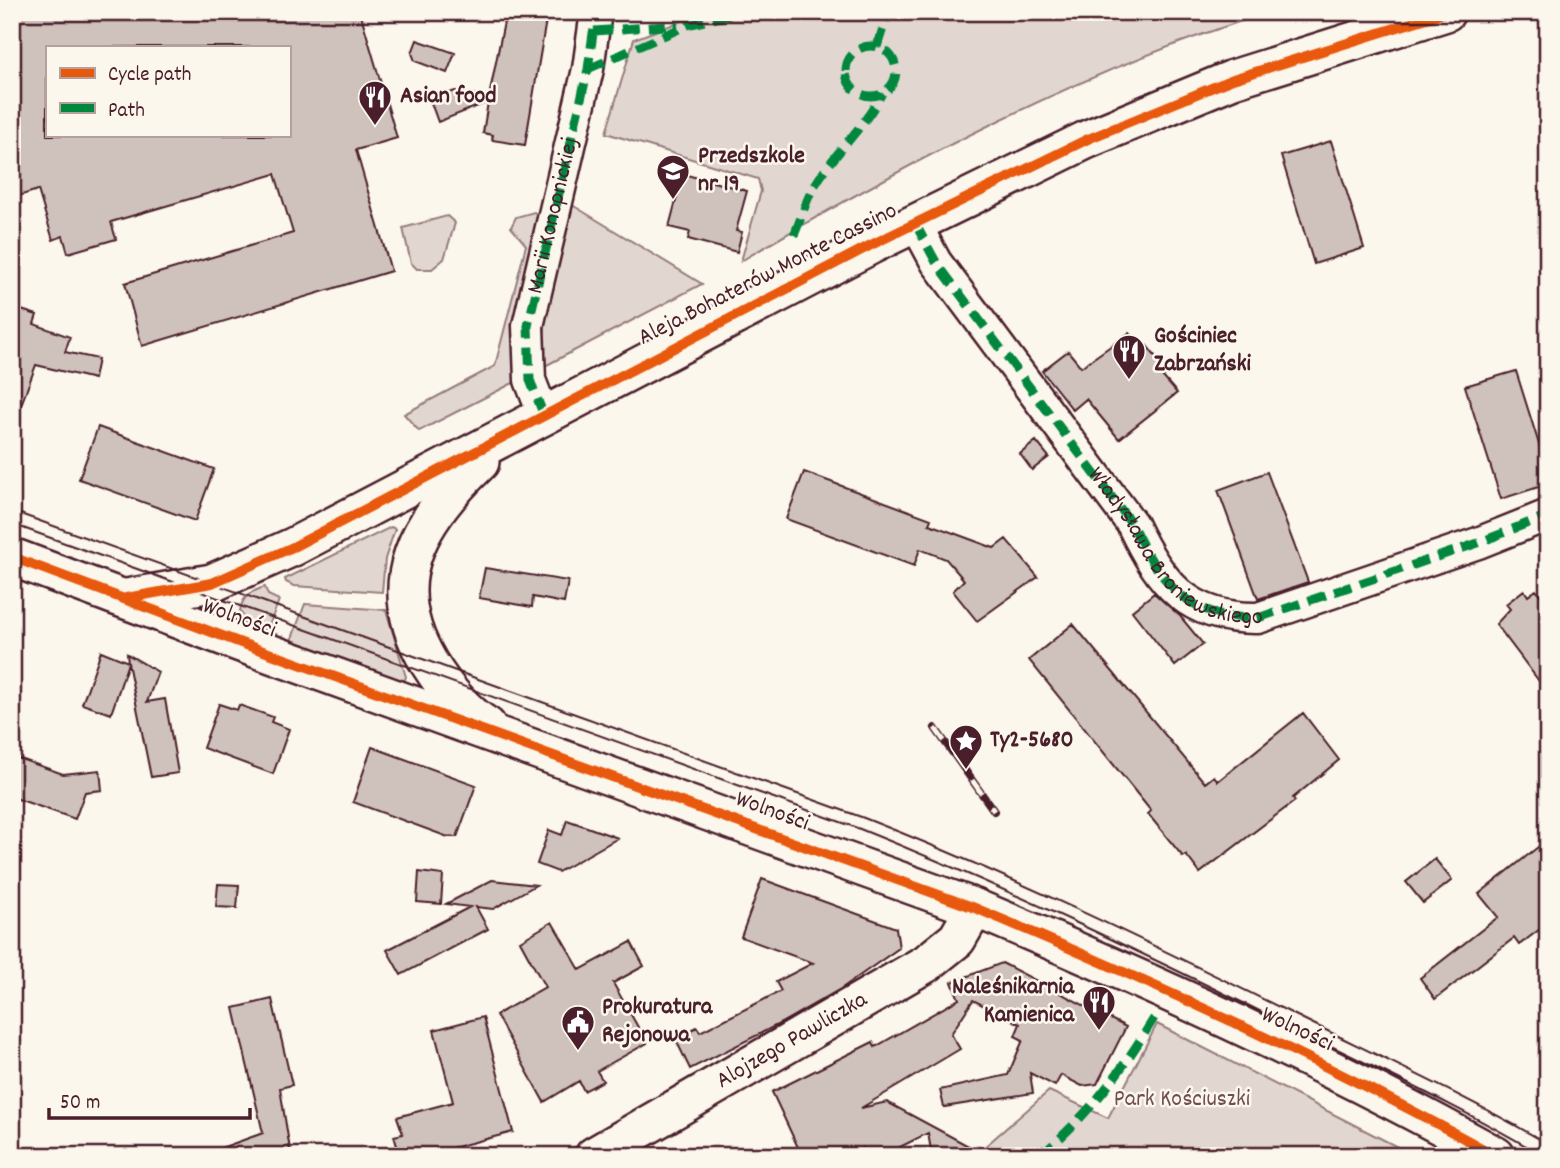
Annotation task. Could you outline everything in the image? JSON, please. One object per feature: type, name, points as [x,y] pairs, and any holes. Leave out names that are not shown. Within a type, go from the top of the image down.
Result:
[{"type":"street","name":"Marii Konopnickiej","points":[[544,416],[530,380],[528,326],[588,69],[596,12]]},
{"type":"street","name":"Aleja Bohaterów Monte Cassino","points":[[123,598],[192,589],[266,559],[915,223],[1088,139],[1202,90],[1446,12]]},
{"type":"street","name":"Władysława Broniewskiego","points":[[915,223],[936,262],[1132,524],[1148,558],[1181,595],[1203,610],[1227,618],[1258,618],[1478,543],[1548,514]]},
{"type":"street","name":"Aleja Bohaterów Monte Cassino","points":[[507,436],[449,492],[429,518],[406,576],[406,609],[415,637],[451,693],[480,721],[515,743]]},
{"type":"street","name":"Wolności","points":[[12,557],[515,743],[975,908],[1089,956],[1332,1069],[1496,1156]]},
{"type":"street","name":"Aleja Bohaterów Monte Cassino","points":[[241,643],[231,632],[225,616],[225,599],[247,574],[266,559]]},
{"type":"street","name":"Alojzego Pawliczka","points":[[594,1156],[927,963],[957,939],[975,908]]},
{"type":"green space","points":[[706,12],[1270,12],[1132,61],[998,121],[868,188],[741,261],[761,191],[758,179],[606,133],[634,39]]},
{"type":"green space","points":[[569,203],[702,284],[543,367],[547,305]]},
{"type":"green space","points":[[534,212],[540,217],[517,381],[419,431],[404,414],[495,366],[526,245],[511,227],[516,217]]},
{"type":"green space","points":[[447,216],[455,223],[444,259],[432,269],[417,269],[411,263],[403,228]]},
{"type":"green space","points":[[391,527],[395,529],[385,559],[382,592],[294,586],[286,582],[285,579]]},
{"type":"green space","points":[[265,587],[268,595],[279,600],[267,631],[246,621],[240,611],[248,595]]},
{"type":"green space","points":[[305,604],[386,610],[406,677],[403,683],[395,683],[291,641]]},
{"type":"green space","name":"Park Kościuszki","points":[[1157,1024],[1415,1156],[974,1156],[1049,1091],[1108,1118]]},
{"type":"building","points":[[12,12],[360,12],[397,138],[356,150],[391,271],[142,346],[125,283],[293,233],[275,174],[111,222],[116,239],[68,253],[63,236],[53,240],[38,190],[12,198]]},
{"type":"building","points":[[506,12],[546,20],[525,145],[492,140],[493,135],[483,133],[488,102],[438,122],[430,100],[455,91],[489,97]]},
{"type":"building","points":[[417,40],[455,53],[447,73],[415,61],[412,53]]},
{"type":"building","points":[[1331,141],[1364,248],[1314,264],[1281,156]]},
{"type":"building","points":[[683,174],[747,191],[736,231],[742,232],[737,252],[688,239],[690,232],[669,227]]},
{"type":"building","points":[[12,307],[37,315],[34,324],[70,337],[65,352],[98,359],[94,379],[36,365],[15,421],[12,421]]},
{"type":"building","points":[[1129,333],[1142,350],[1147,346],[1168,372],[1163,377],[1177,393],[1119,439],[1086,399],[1073,410],[1042,371],[1068,351],[1081,367]]},
{"type":"building","points":[[1516,371],[1548,473],[1548,484],[1501,499],[1465,386]]},
{"type":"building","points":[[98,427],[214,469],[195,521],[79,479]]},
{"type":"building","points":[[1036,441],[1049,457],[1032,470],[1020,454]]},
{"type":"building","points":[[804,472],[931,519],[929,524],[994,548],[1006,539],[1038,577],[977,621],[953,591],[964,580],[946,559],[920,549],[914,566],[786,519]]},
{"type":"building","points":[[1267,472],[1308,582],[1258,599],[1218,490]]},
{"type":"building","points":[[485,568],[568,581],[564,603],[533,597],[532,607],[479,598]]},
{"type":"building","points":[[1524,590],[1528,596],[1536,590],[1548,604],[1548,693],[1496,624],[1510,609],[1506,604]]},
{"type":"building","points":[[1154,593],[1180,616],[1203,644],[1175,666],[1132,611]]},
{"type":"building","points":[[1073,624],[1205,783],[1214,776],[1218,781],[1303,713],[1339,760],[1293,798],[1295,801],[1200,873],[1186,855],[1183,857],[1148,814],[1151,811],[1029,660]]},
{"type":"building","points":[[101,651],[128,662],[127,654],[158,672],[147,702],[165,699],[178,773],[151,777],[128,663],[111,714],[82,704]]},
{"type":"building","points":[[219,704],[237,710],[239,705],[273,717],[271,722],[289,729],[273,774],[203,748]]},
{"type":"building","points":[[372,747],[476,785],[457,837],[448,837],[353,802]]},
{"type":"building","points":[[12,756],[63,774],[100,770],[102,790],[85,792],[75,819],[12,797]]},
{"type":"building","points":[[567,820],[618,838],[558,872],[537,864],[549,830],[562,835]]},
{"type":"building","points":[[1548,839],[1548,923],[1519,945],[1514,938],[1435,999],[1420,978],[1498,917],[1479,894]]},
{"type":"building","points":[[1435,859],[1452,880],[1423,903],[1406,882]]},
{"type":"building","points":[[419,872],[443,875],[441,904],[417,902]]},
{"type":"building","points":[[762,879],[896,928],[899,948],[842,988],[781,1023],[690,1069],[675,1038],[697,1027],[700,1032],[781,991],[776,982],[813,963],[741,937]]},
{"type":"building","points":[[492,880],[536,885],[493,909],[476,907],[488,929],[401,975],[387,950],[470,907],[446,904]]},
{"type":"building","points":[[218,884],[239,885],[237,908],[216,907]]},
{"type":"building","points":[[552,922],[580,970],[631,942],[644,966],[613,983],[647,1043],[597,1071],[603,1081],[584,1091],[579,1081],[544,1102],[496,1015],[545,987],[520,941]]},
{"type":"building","points":[[1002,963],[1126,1027],[1097,1084],[1082,1086],[1061,1075],[1055,1086],[1030,1073],[1033,1093],[944,1107],[940,1090],[1008,1075],[1023,1040],[1015,1036],[1020,1024],[973,1000],[951,1034],[960,1049],[861,1108],[887,1102],[987,1156],[932,1156],[928,1133],[882,1156],[867,1156],[863,1148],[846,1156],[802,1156],[772,1092],[873,1042],[875,1047],[959,999],[952,982]]},
{"type":"building","points":[[272,999],[292,1085],[280,1088],[291,1156],[211,1156],[210,1152],[263,1133],[234,1008]]},
{"type":"building","points":[[483,1017],[513,1132],[421,1156],[400,1156],[394,1136],[403,1134],[397,1117],[453,1102],[434,1030]]},
{"type":"tram line","points":[[12,511],[919,840],[1081,911],[1187,962],[1454,1093],[1548,1144]]},
{"type":"tram line","points":[[12,524],[860,829],[1025,899],[1187,975],[1451,1105],[1543,1156]]},
{"type":"railway","points":[[935,728],[994,811]]},
{"type":"marked path","points":[[544,416],[530,380],[528,326],[588,69],[596,12]]},
{"type":"marked path","points":[[588,69],[688,25],[741,12]]},
{"type":"marked path","points":[[877,47],[888,12]]},
{"type":"marked path","points":[[594,31],[678,25]]},
{"type":"marked path","points":[[871,46],[888,54],[896,71],[888,88],[871,96],[854,88],[846,71],[854,54],[871,46]]},
{"type":"marked path","points":[[794,235],[810,194],[826,168],[865,120],[882,93]]},
{"type":"marked path","points":[[915,223],[936,262],[1132,524],[1154,564],[1179,594],[1195,604],[1234,617],[1258,618],[1478,543],[1548,515]]},
{"type":"marked path","points":[[1040,1156],[1103,1092],[1154,1018]]},
{"type":"cycle path","points":[[126,598],[212,583],[293,547],[871,245],[1088,139],[1233,79],[1446,12]]},
{"type":"cycle path","points":[[12,557],[241,643],[975,908],[1239,1024],[1369,1088],[1496,1156]]},
{"type":"place","name":"Asian food","points":[[375,127]]},
{"type":"place","name":"Przedszkole nr 19","points":[[673,201]]},
{"type":"place","name":"Gościniec Zabrzański","points":[[1129,381]]},
{"type":"place","name":"Ty2-5680","points":[[966,771]]},
{"type":"place","name":"Naleśnikarnia Kamienica","points":[[1099,1032]]},
{"type":"place","name":"Prokuratura Rejonowa","points":[[578,1052]]}]
